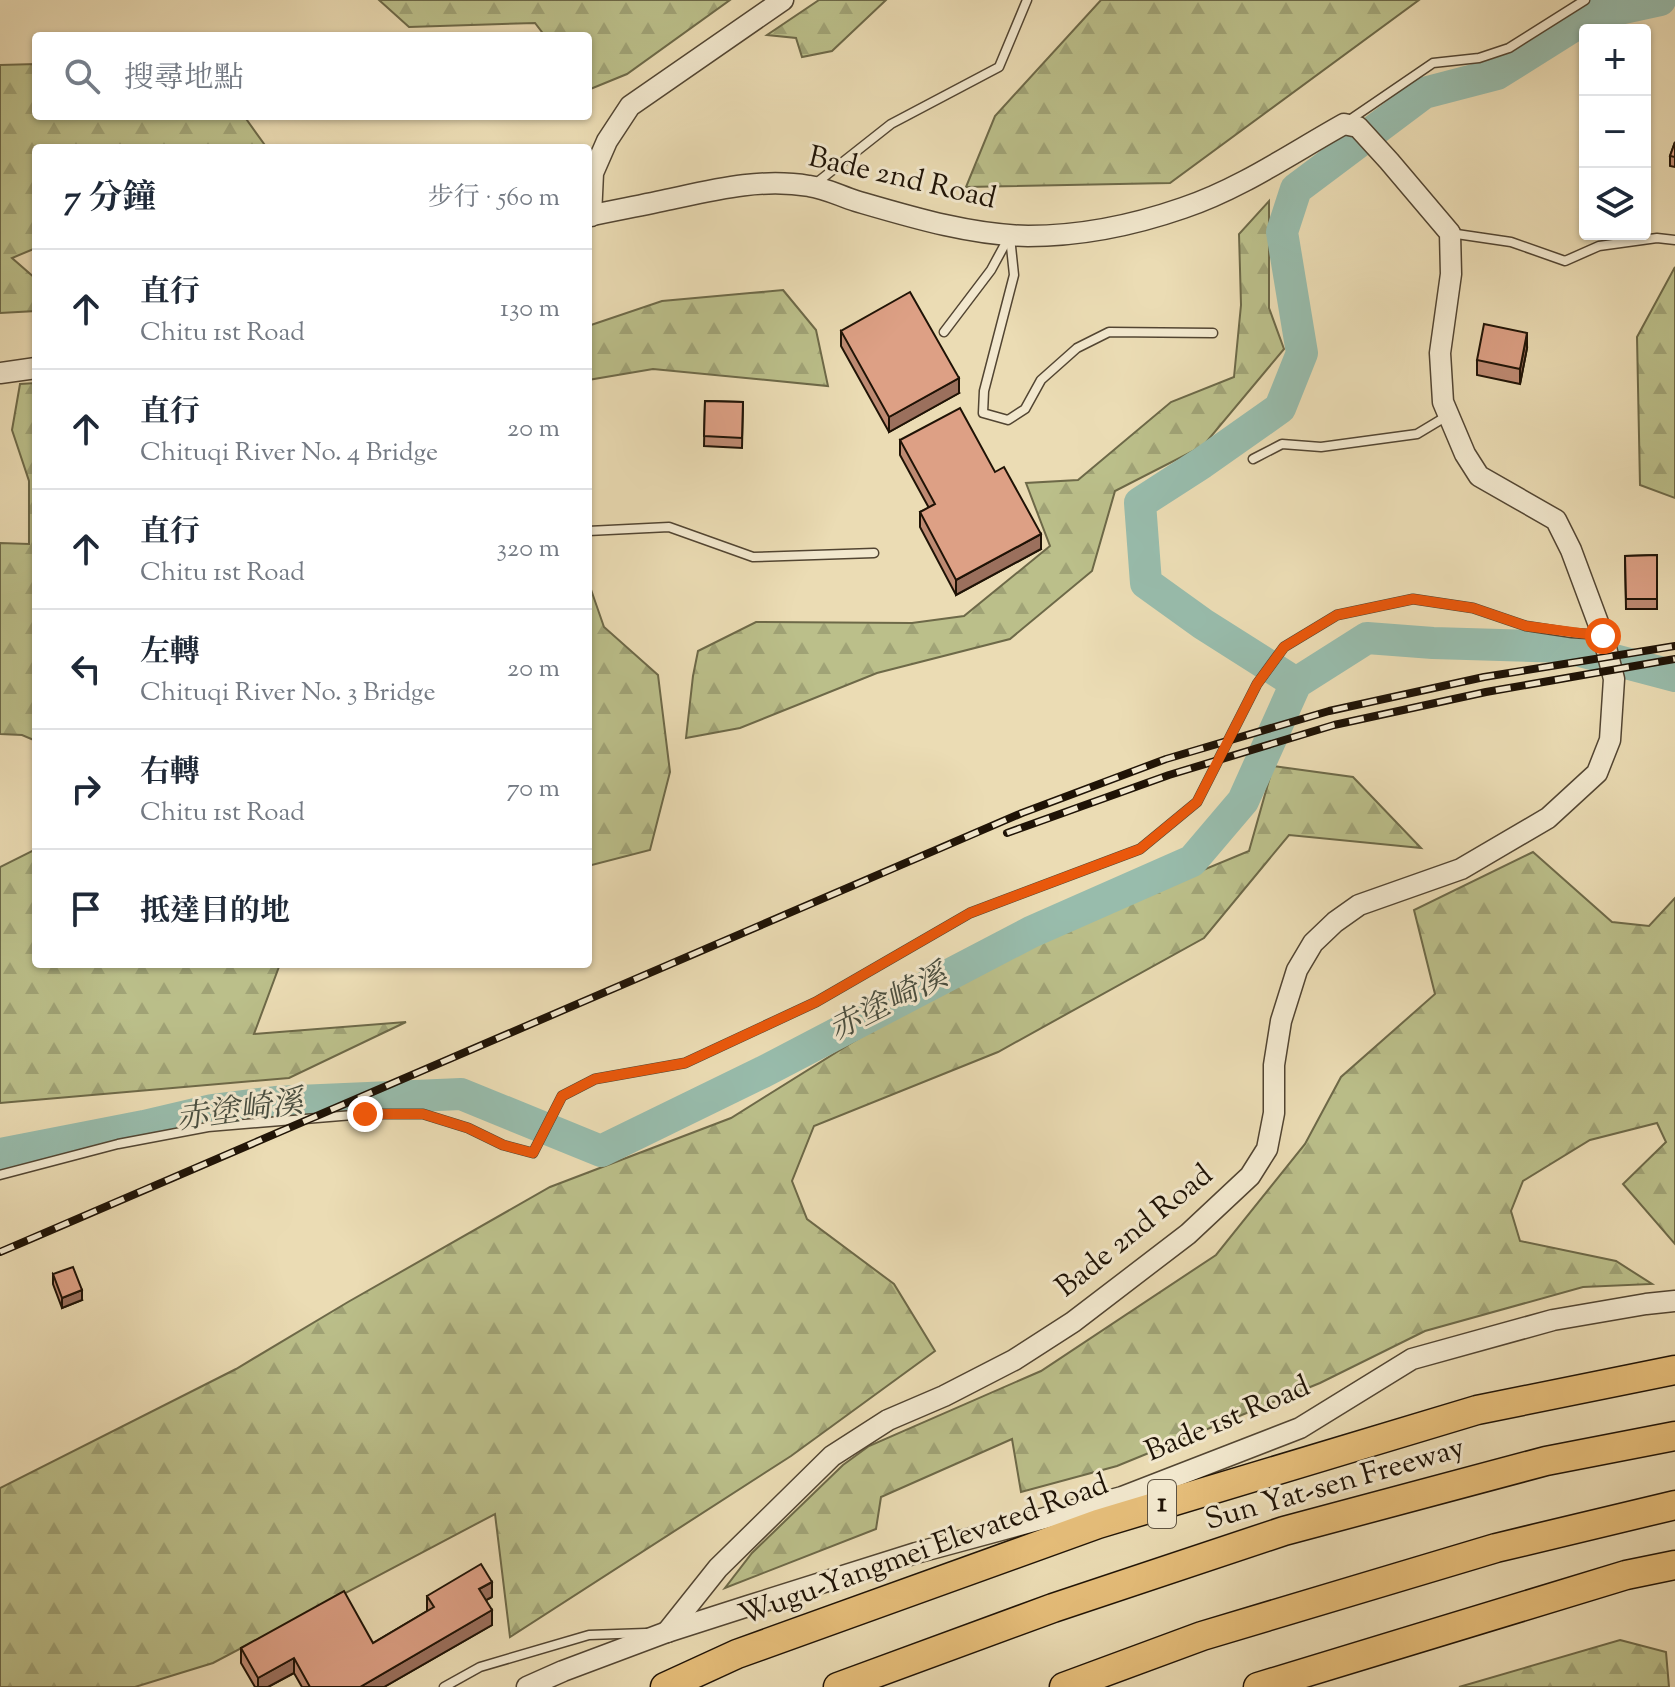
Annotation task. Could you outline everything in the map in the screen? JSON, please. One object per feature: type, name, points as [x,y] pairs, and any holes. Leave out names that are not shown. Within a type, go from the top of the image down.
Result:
[{"type":"highway","name":"Wugu-Yangmei Elevated Road","points":[[665,1687],[737,1654],[1098,1524],[1477,1410],[1675,1370]]},
{"type":"highway","name":"Sun Yat-sen Freeway","points":[[838,1687],[1053,1608],[1284,1531],[1546,1461],[1675,1436]]},
{"type":"highway","points":[[1064,1687],[1202,1636],[1481,1552],[1675,1505]]},
{"type":"highway","points":[[1258,1687],[1626,1575],[1675,1565]]},
{"type":"street","points":[[592,187],[593,173],[607,141],[630,106],[783,0]]},
{"type":"street","points":[[1351,126],[1389,161],[1450,233]]},
{"type":"street","name":"Bade 2nd Road","points":[[592,216],[739,185],[781,182],[813,186],[914,218],[985,232],[1028,236],[1073,233],[1126,225],[1184,208],[1351,126]]},
{"type":"street","name":"Bade 2nd Road","points":[[667,1632],[718,1568],[832,1456],[888,1420],[944,1396],[1014,1360],[1073,1322],[1188,1234],[1250,1176],[1267,1149],[1274,1113],[1274,1065],[1281,1021],[1297,970],[1313,943],[1335,922],[1359,905],[1461,869],[1548,818],[1597,773],[1610,740],[1614,679],[1577,564],[1556,520],[1479,476],[1465,454],[1443,402],[1440,353],[1451,274],[1450,233]]},
{"type":"street","points":[[0,373],[32,369]]},
{"type":"street","name":"Bade 1st Road","points":[[527,1687],[667,1632],[916,1553],[1122,1497],[1300,1428],[1412,1359],[1553,1320],[1675,1301]]},
{"type":"lane","points":[[813,186],[891,124],[999,67],[1027,0]]},
{"type":"lane","points":[[1351,126],[1433,63],[1479,58],[1509,48],[1585,0]]},
{"type":"lane","points":[[1450,233],[1511,242],[1565,261],[1599,246],[1657,238],[1675,240]]},
{"type":"lane","points":[[944,332],[991,270],[1010,234]]},
{"type":"lane","points":[[1010,234],[1014,275],[984,391],[983,413],[1008,420],[1025,409],[1041,380],[1077,348],[1109,332],[1213,333]]},
{"type":"lane","points":[[1253,459],[1282,444],[1321,447],[1417,434],[1449,415]]},
{"type":"lane","points":[[592,531],[669,527],[753,557],[874,553]]},
{"type":"lane","points":[[0,1175],[118,1144],[208,1127],[365,1114],[423,1114],[468,1128],[503,1145],[533,1153],[562,1096],[595,1079],[685,1063],[816,1002],[970,913],[1140,849],[1197,802],[1257,684],[1284,647],[1337,615],[1413,599],[1473,608],[1526,626],[1602,635]]},
{"type":"lane","points":[[444,1687],[480,1667],[589,1635],[667,1632]]},
{"type":"green space","points":[[379,0],[730,0],[627,74],[592,88],[592,32],[542,32],[535,23],[409,27]]},
{"type":"green space","points":[[819,0],[886,0],[832,51],[802,57],[796,38],[767,35]]},
{"type":"green space","points":[[1101,0],[1419,0],[1170,183],[966,187],[995,116]]},
{"type":"green space","points":[[32,64],[32,120],[247,120],[264,144],[32,144],[32,250],[12,258],[32,276],[32,311],[0,313],[0,65]]},
{"type":"green space","points":[[1269,201],[1269,308],[1284,349],[1203,446],[1115,491],[1092,571],[1010,639],[877,673],[740,728],[686,738],[698,651],[756,622],[912,623],[964,616],[1050,546],[1026,483],[1078,480],[1171,402],[1234,377],[1241,305],[1239,234]]},
{"type":"green space","points":[[1675,267],[1675,498],[1640,485],[1637,337]]},
{"type":"green space","points":[[783,290],[816,330],[828,386],[653,369],[592,379],[592,325],[662,301]]},
{"type":"green space","points":[[32,383],[32,739],[22,735],[0,734],[0,543],[29,544],[29,481],[12,430],[20,384]]},
{"type":"green space","points":[[592,592],[604,627],[658,675],[670,772],[650,850],[592,865]]},
{"type":"green space","points":[[1273,766],[1353,777],[1421,848],[1289,835],[1204,938],[998,1052],[814,1126],[792,1181],[807,1219],[894,1284],[935,1351],[791,1456],[510,1637],[495,1514],[213,1663],[135,1687],[0,1687],[0,1488],[236,1369],[550,1187],[731,1118],[981,962],[1249,851]]},
{"type":"green space","points":[[32,851],[32,968],[279,968],[254,1034],[406,1022],[289,1078],[0,1103],[0,867]]},
{"type":"green space","points":[[1533,852],[1612,922],[1649,926],[1675,898],[1675,1244],[1623,1184],[1666,1142],[1657,1123],[1590,1140],[1523,1181],[1511,1211],[1520,1241],[1616,1261],[1652,1284],[1583,1287],[1425,1331],[1320,1383],[1117,1466],[1021,1492],[1012,1439],[881,1497],[876,1529],[725,1588],[752,1553],[843,1465],[869,1446],[1041,1371],[1216,1255],[1305,1144],[1341,1077],[1435,994],[1414,910]]},
{"type":"green space","points":[[1620,1640],[1666,1652],[1669,1687],[1459,1687]]},
{"type":"building","points":[[910,292],[959,378],[889,417],[841,331]]},
{"type":"building","points":[[1484,324],[1527,333],[1520,369],[1477,360]]},
{"type":"building","points":[[705,401],[743,402],[742,438],[704,436]]},
{"type":"building","points":[[960,408],[995,472],[1004,467],[1041,534],[956,580],[920,512],[935,504],[900,440]]},
{"type":"building","points":[[1657,555],[1657,599],[1626,599],[1625,556]]},
{"type":"building","points":[[73,1267],[82,1290],[62,1298],[53,1274]]},
{"type":"building","points":[[481,1564],[492,1582],[479,1589],[492,1610],[360,1687],[310,1687],[294,1658],[258,1678],[241,1648],[344,1591],[373,1643],[434,1607],[427,1596]]},
{"type":"waterway","points":[[1296,683],[1203,624],[1146,583],[1140,503],[1280,408],[1302,353],[1282,232],[1296,189],[1424,93],[1497,74],[1591,15],[1660,0]]},
{"type":"waterway","name":"赤塗崎溪","points":[[0,1154],[212,1110],[275,1102],[461,1094],[601,1151],[763,1072],[1031,932],[1192,861],[1243,801],[1296,683],[1367,638],[1565,647],[1675,676]]},
{"type":"railway","points":[[0,1252],[1022,813],[1166,759],[1329,711],[1484,677],[1675,646]]},
{"type":"railway","points":[[1007,833],[1169,775],[1334,725],[1486,692],[1675,659]]},
{"type":"route","points":[[365,1114],[423,1114],[468,1128],[503,1145],[533,1153],[562,1096],[595,1079],[685,1063],[816,1002],[970,913],[1140,849],[1197,802],[1257,684],[1284,647],[1337,615],[1413,599],[1473,608],[1526,626],[1603,636]]}]
